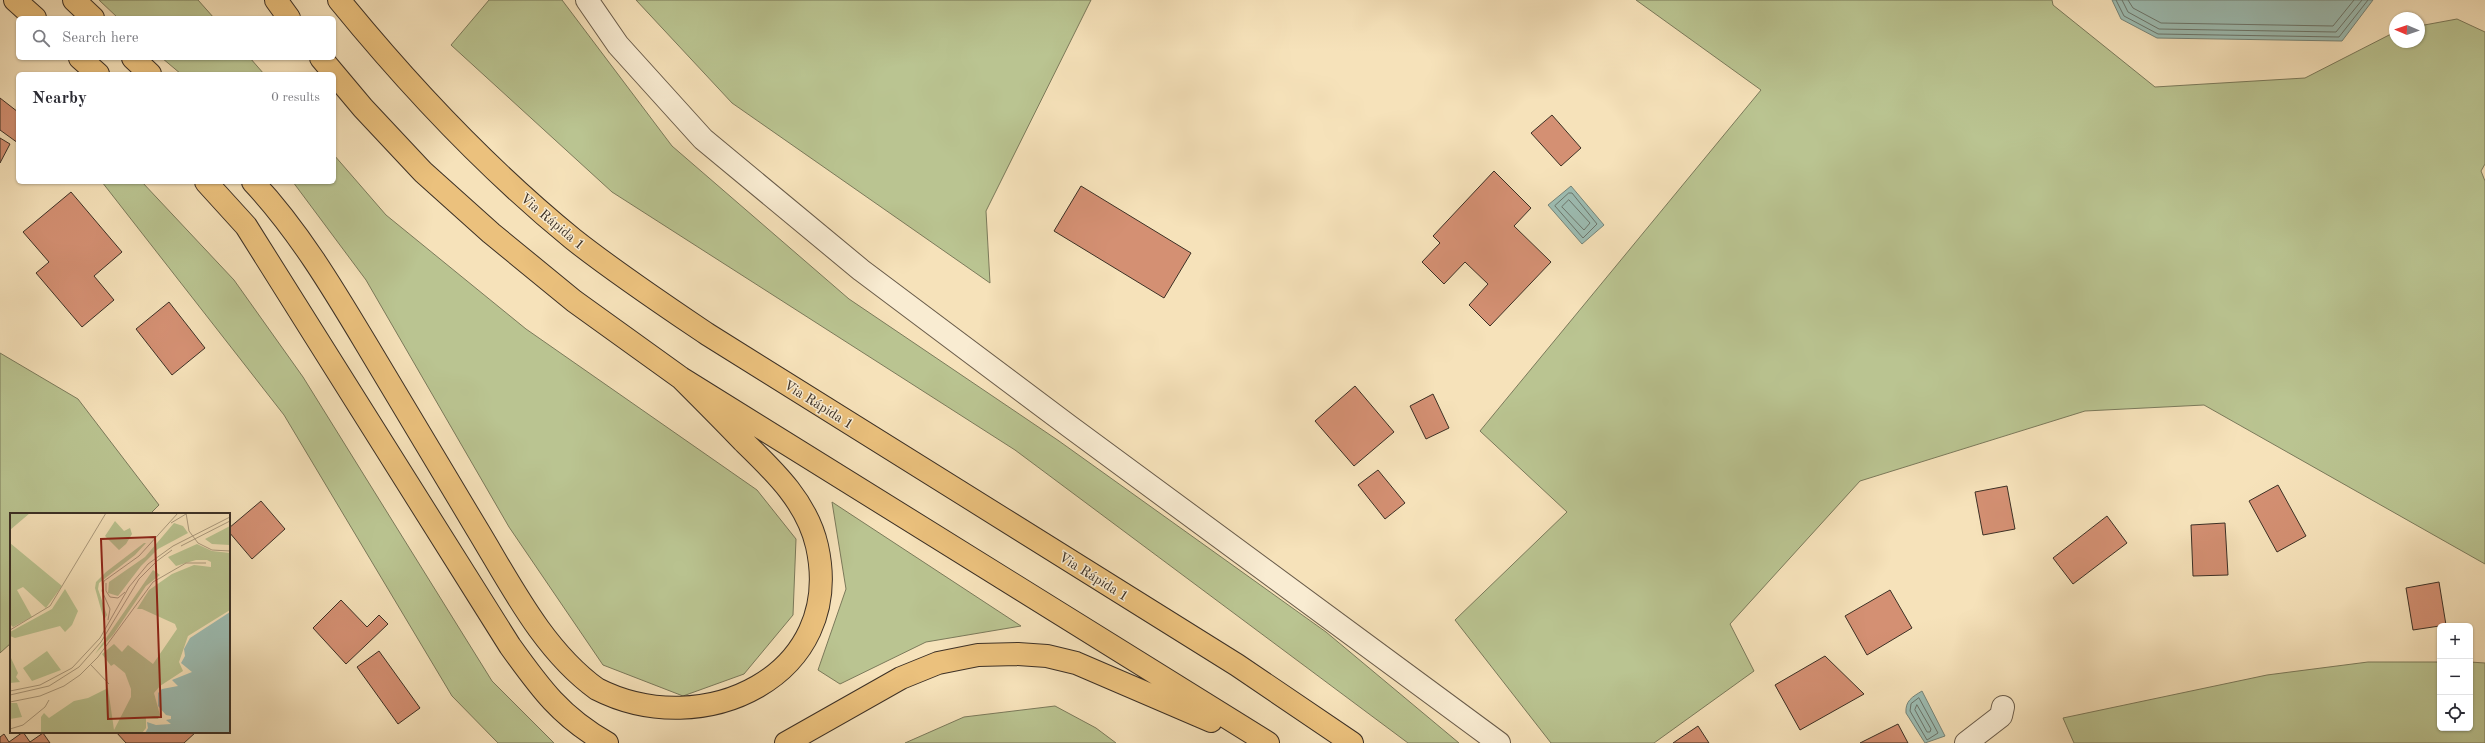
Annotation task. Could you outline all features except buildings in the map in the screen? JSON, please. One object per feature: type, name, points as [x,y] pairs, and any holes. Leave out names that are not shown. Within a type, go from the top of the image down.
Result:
[{"type":"highway","points":[[15,0],[33,16]]},
{"type":"highway","points":[[74,0],[91,16]]},
{"type":"highway","points":[[276,0],[288,16]]},
{"type":"highway","name":"Via Rápida 1","points":[[339,0],[387,60],[452,130],[512,186],[574,239],[639,288],[707,334],[1237,665],[1352,743]]},
{"type":"highway","points":[[82,60],[96,72]]},
{"type":"highway","points":[[135,60],[148,72]]},
{"type":"highway","points":[[323,60],[333,72]]},
{"type":"highway","points":[[336,76],[363,108],[423,172],[486,228],[574,301],[681,378],[1268,743]]},
{"type":"highway","points":[[208,184],[246,226],[506,639],[535,681],[561,711],[587,732],[607,743]]},
{"type":"highway","points":[[255,184],[275,206],[343,305],[527,612],[568,664],[596,689],[620,703],[646,712],[672,718],[700,717],[726,711],[750,700],[772,686],[791,667],[806,646],[816,616],[820,597],[821,571],[817,545],[808,520],[796,497],[779,477],[681,378]]},
{"type":"highway","points":[[786,743],[901,678],[938,663],[978,655],[1018,654],[1047,656],[1076,663],[1263,743]]},
{"type":"street","points":[[587,0],[618,45],[703,139],[861,270],[1069,426],[1499,743]]},
{"type":"street","points":[[1966,743],[2001,716],[2003,707]]},
{"type":"green space","points":[[99,0],[198,0],[212,16],[116,16]]},
{"type":"green space","points":[[489,0],[562,0],[672,146],[849,299],[1059,441],[1326,632],[1459,743],[1408,743],[1015,450],[612,192],[451,45]]},
{"type":"green space","points":[[636,0],[1091,0],[986,211],[990,283],[732,103]]},
{"type":"green space","points":[[1636,0],[2052,0],[2053,5],[2155,87],[2305,78],[2389,35],[2389,48],[2425,48],[2425,25],[2457,19],[2485,32],[2485,164],[2481,171],[2485,181],[2485,564],[2204,405],[2085,411],[1860,481],[1730,624],[1754,671],[1654,743],[1551,743],[1455,620],[1567,512],[1480,431],[1761,90]]},
{"type":"green space","points":[[164,60],[252,60],[262,72],[179,72]]},
{"type":"green space","points":[[336,157],[386,215],[526,329],[757,490],[796,539],[793,615],[744,674],[683,696],[603,665],[509,527],[366,280],[294,184],[336,184]]},
{"type":"green space","points":[[104,184],[144,184],[234,280],[303,377],[492,681],[554,743],[498,743],[452,696],[284,415]]},
{"type":"green space","points":[[0,353],[78,399],[159,505],[151,513],[10,513],[10,644],[0,653]]},
{"type":"green space","points":[[832,502],[1021,626],[926,642],[840,684],[818,670],[846,589]]},
{"type":"green space","points":[[2368,662],[2437,662],[2437,731],[2473,731],[2473,662],[2485,663],[2485,743],[2074,743],[2063,718],[2267,675]]},
{"type":"green space","points":[[1055,706],[1096,728],[1116,743],[905,743],[964,717]]},
{"type":"water","points":[[2112,0],[2373,0],[2342,41],[2157,38],[2121,19]]},
{"type":"water","points":[[1571,186],[1604,225],[1582,244],[1548,205]]},
{"type":"water","points":[[1922,691],[1945,736],[1925,743],[1906,713],[1908,702]]}]
